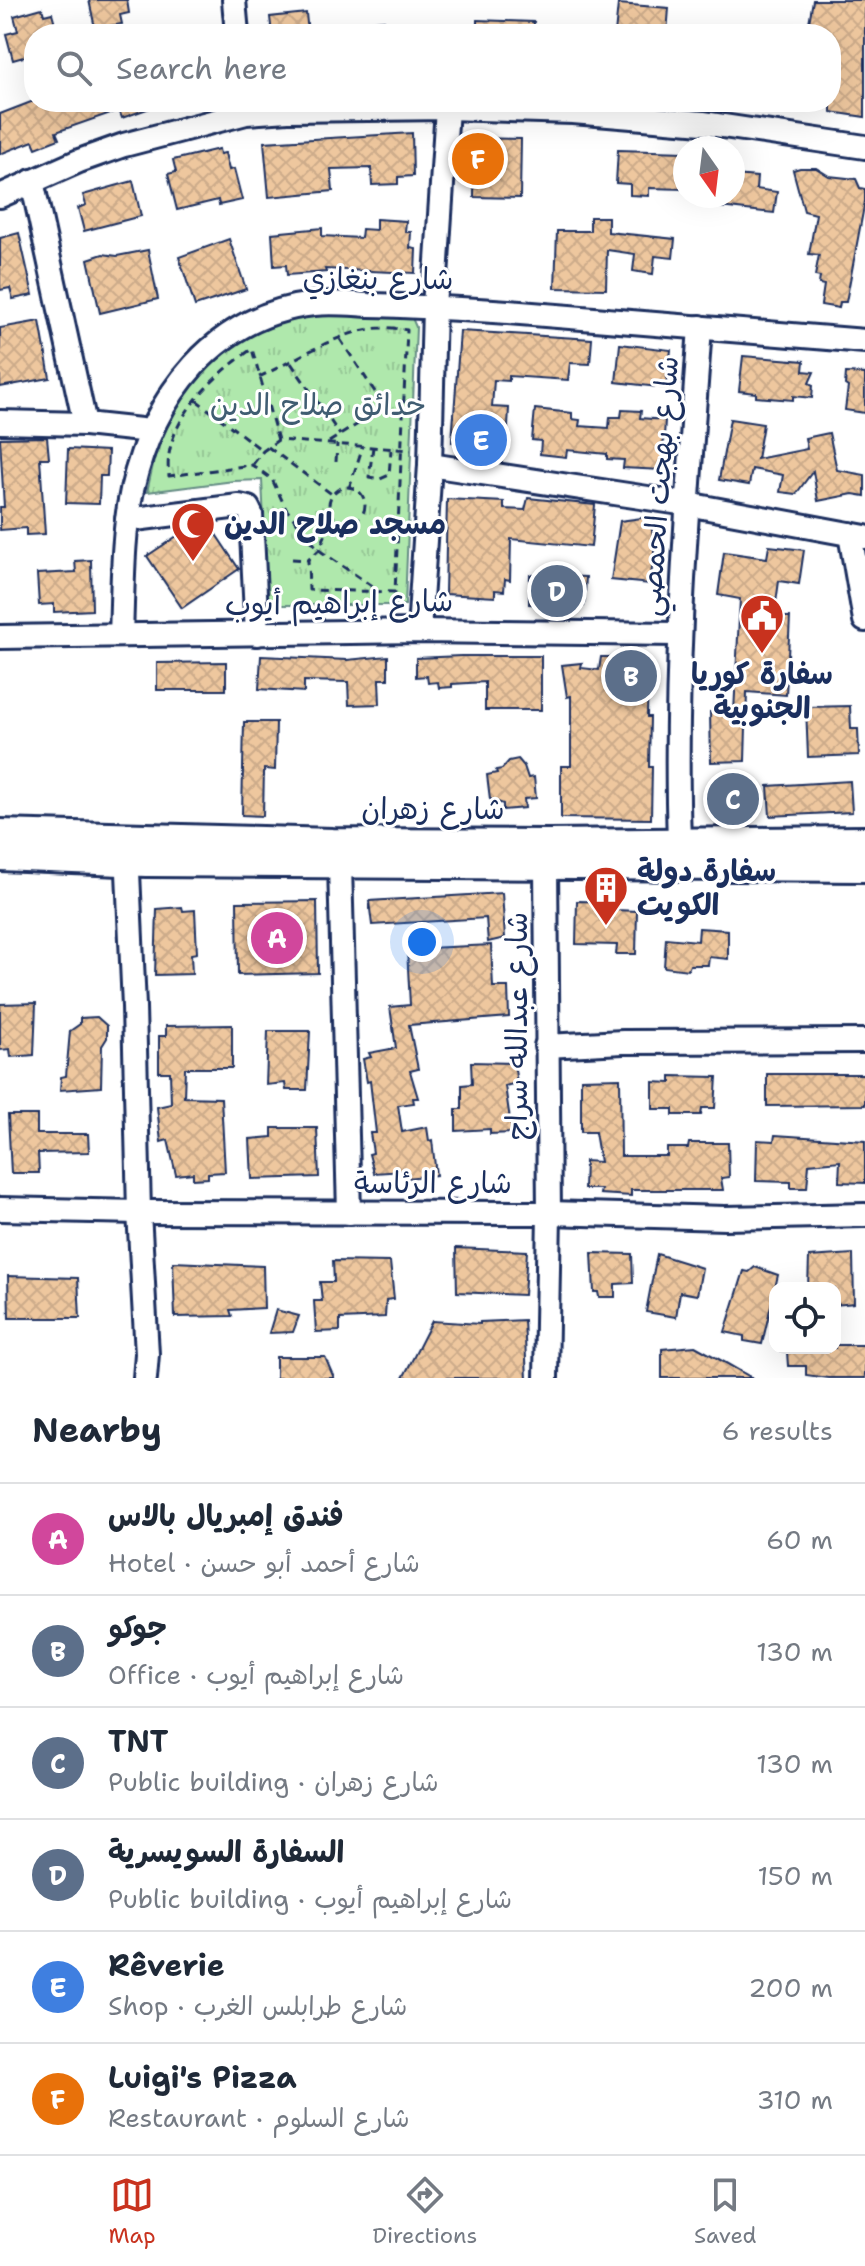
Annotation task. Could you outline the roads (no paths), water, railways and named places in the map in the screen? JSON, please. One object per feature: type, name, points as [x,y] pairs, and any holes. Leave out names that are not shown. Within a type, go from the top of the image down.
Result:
[{"type":"main road","points":[[0,816],[87,819],[148,826],[174,839]]},
{"type":"main road","name":"شارع زهران","points":[[0,834],[549,844],[865,841]]},
{"type":"main road","name":"شارع زهران","points":[[0,856],[137,867],[865,867]]},
{"type":"main road","points":[[0,874],[113,875],[137,867]]},
{"type":"street","points":[[234,0],[236,24]]},
{"type":"street","points":[[0,196],[124,145],[229,112]]},
{"type":"street","points":[[419,631],[447,112]]},
{"type":"street","points":[[573,112],[703,123],[865,147]]},
{"type":"street","points":[[32,181],[85,424]]},
{"type":"street","name":"شارع بنغازي","points":[[121,635],[127,520],[140,460],[150,431],[189,369],[215,344],[245,324],[280,311],[318,304],[434,307],[865,341]]},
{"type":"street","name":"شارع بهجت الحمصي","points":[[679,841],[676,768],[678,634],[700,327]]},
{"type":"street","points":[[0,422],[85,424],[150,431]]},
{"type":"street","points":[[430,458],[858,535],[865,620]]},
{"type":"street","points":[[127,520],[239,506],[248,508],[251,514],[257,634]]},
{"type":"street","name":"شارع إبراهيم أيوب","points":[[0,637],[419,631],[678,634]]},
{"type":"street","points":[[340,865],[349,1213]]},
{"type":"street","name":"شارع عبدالله سراج","points":[[546,866],[549,1213],[546,1378]]},
{"type":"street","points":[[137,867],[135,1023],[139,1212],[147,1354],[145,1378]]},
{"type":"street","points":[[546,1046],[623,1042],[865,1041]]},
{"type":"street","name":"شارع الرئاسة","points":[[0,1209],[549,1213],[725,1218],[865,1215]]},
{"type":"place","name":"Luigi's Pizza","points":[[478,159]]},
{"type":"place","name":"Rêverie","points":[[481,440]]},
{"type":"place","name":"مسجد صلاح الدين","points":[[193,563]]},
{"type":"place","name":"السفارة السويسرية","points":[[557,591]]},
{"type":"place","name":"سفارة كوريا الجنوبية","points":[[762,655]]},
{"type":"place","name":"جوكو","points":[[631,676]]},
{"type":"place","name":"TNT","points":[[733,799]]},
{"type":"place","name":"سفارة دولة الكويت","points":[[606,927]]},
{"type":"place","name":"فندق إمبريال بالاس","points":[[277,938]]},
{"type":"park label","name":"حدائق صلاح الدين","points":[[318,405]]}]
